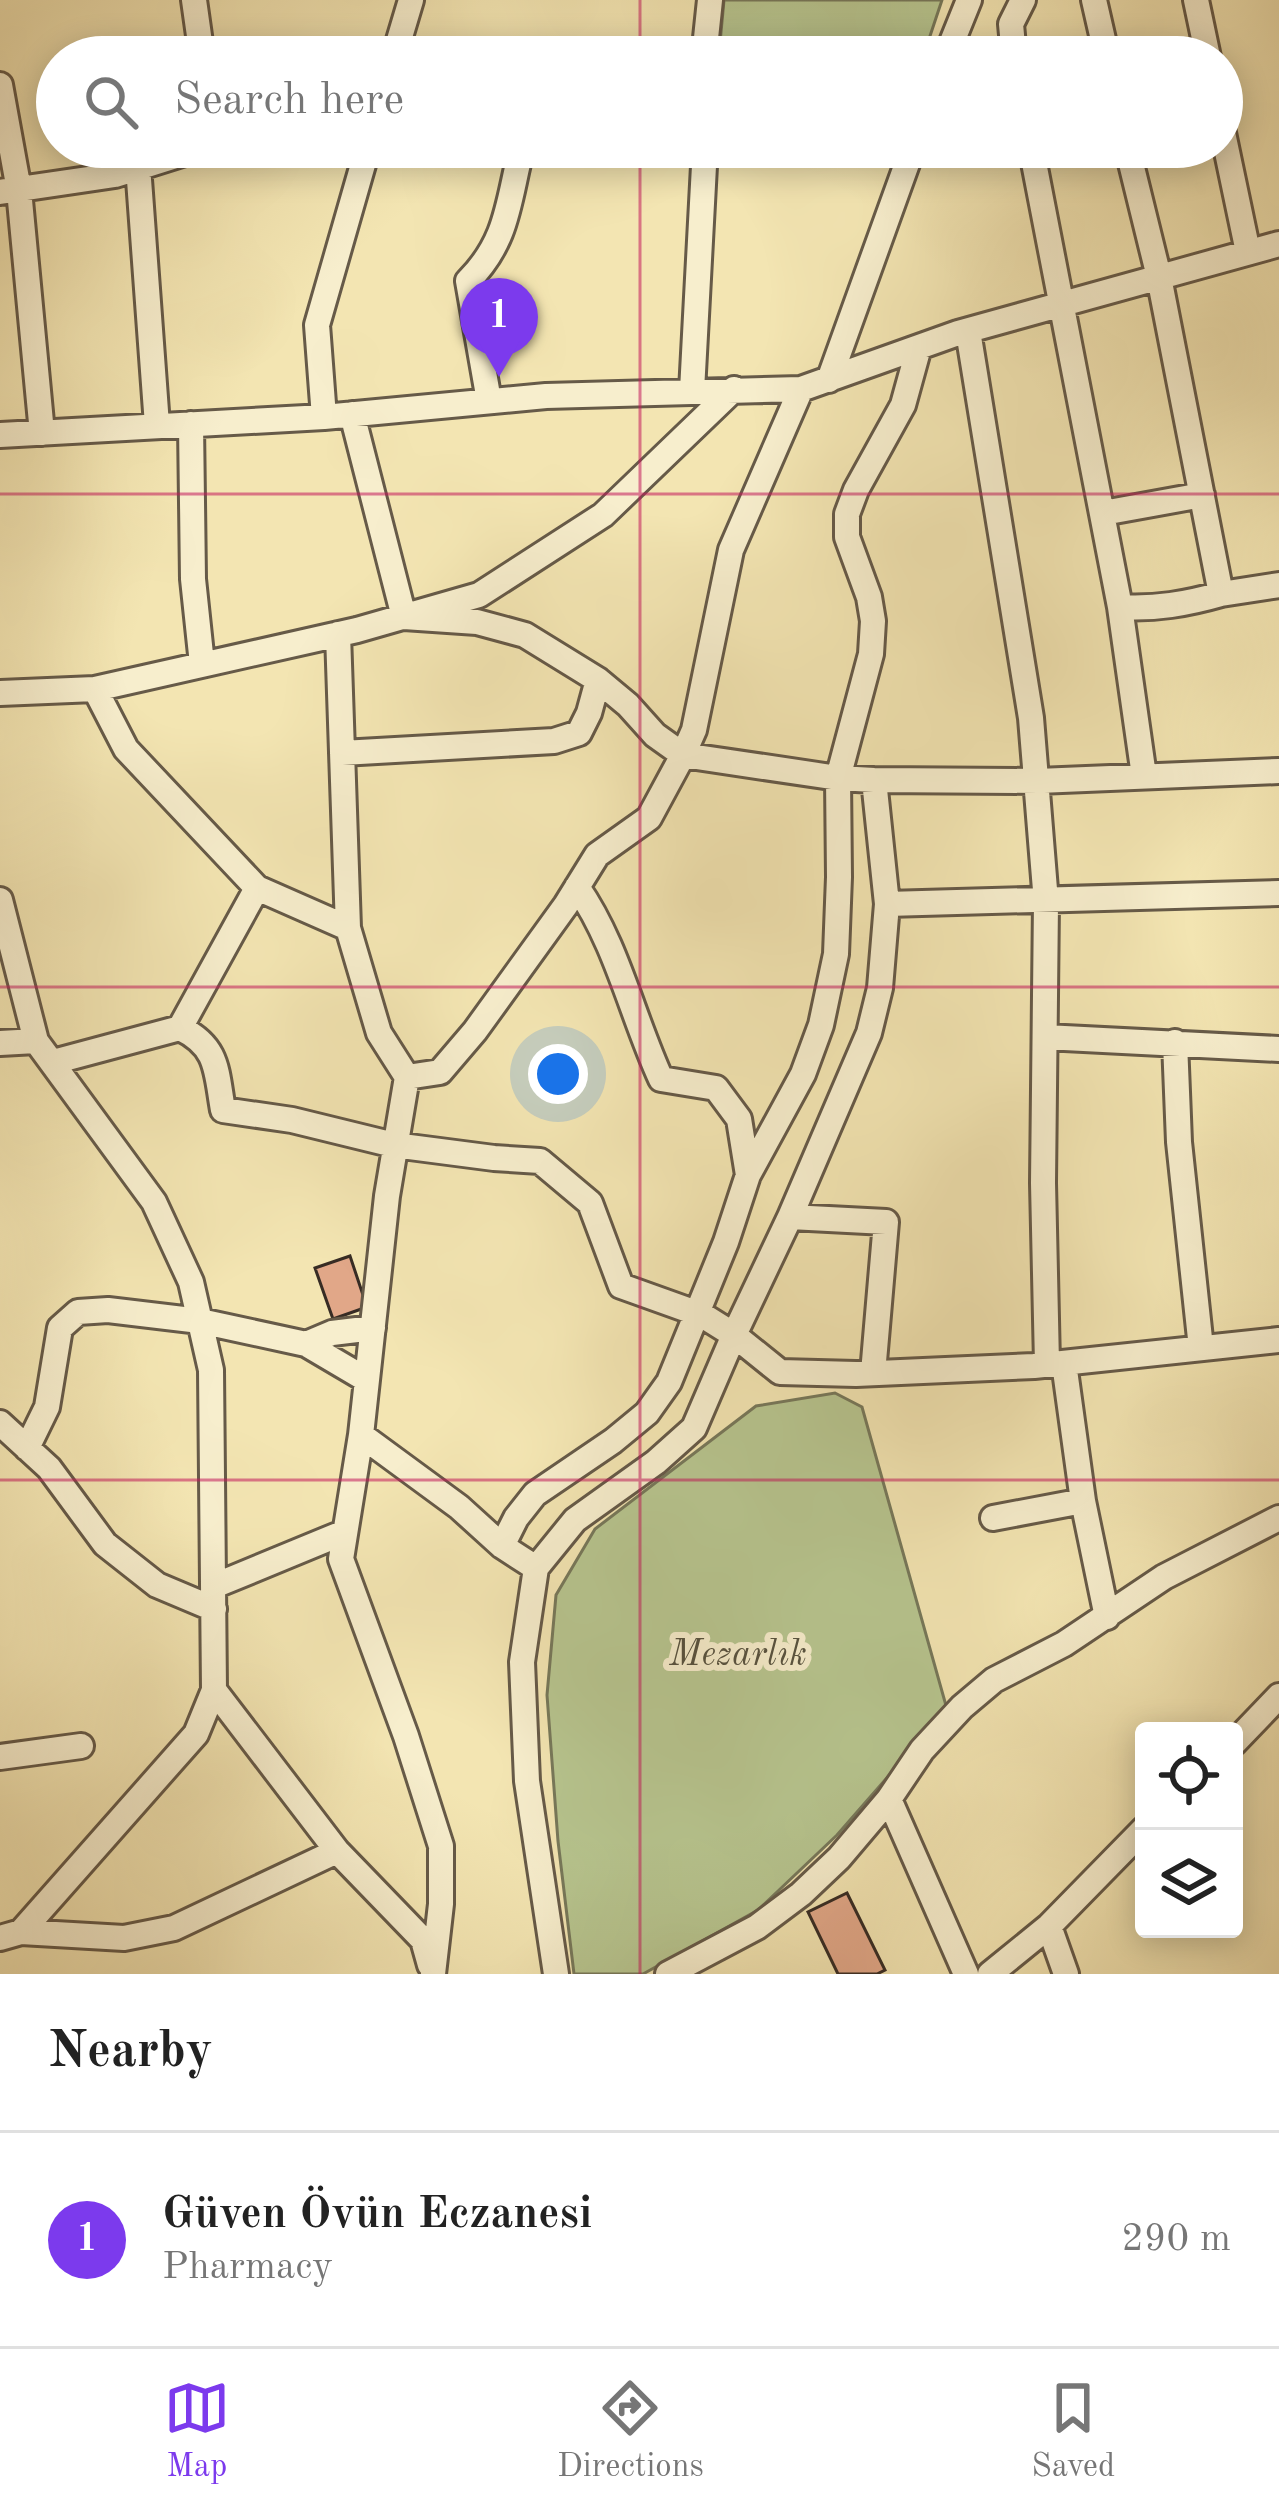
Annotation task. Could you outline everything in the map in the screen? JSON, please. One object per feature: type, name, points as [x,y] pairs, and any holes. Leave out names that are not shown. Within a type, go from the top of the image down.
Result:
[{"type":"street","points":[[194,0],[199,36]]},
{"type":"street","points":[[400,36],[411,0]]},
{"type":"street","points":[[707,36],[710,0]]},
{"type":"street","points":[[954,36],[969,0]]},
{"type":"street","points":[[1012,36],[1011,25],[1023,0]]},
{"type":"street","points":[[1094,0],[1102,36]]},
{"type":"street","points":[[1196,0],[1204,36]]},
{"type":"street","points":[[1,92],[9,191],[42,433]]},
{"type":"street","points":[[9,191],[134,168]]},
{"type":"street","points":[[139,168],[157,425]]},
{"type":"street","points":[[324,417],[317,325],[362,168]]},
{"type":"street","points":[[489,401],[468,281],[487,262],[499,240],[517,168]]},
{"type":"street","points":[[692,391],[704,168]]},
{"type":"street","points":[[830,380],[906,168]]},
{"type":"street","points":[[1035,168],[1120,607],[1144,776]]},
{"type":"street","points":[[1132,168],[1160,277],[1221,594]]},
{"type":"street","points":[[1230,168],[1248,252]]},
{"type":"street","points":[[0,435],[324,417],[546,395],[802,388],[968,331],[1279,244]]},
{"type":"street","points":[[968,331],[1038,782],[1046,902],[1043,1183],[1056,1364],[1107,1617]]},
{"type":"street","points":[[502,1546],[516,1518],[536,1494],[647,1413],[669,1382],[727,1242],[748,1175],[802,1074],[821,1025],[836,954],[838,778],[871,654],[873,622],[847,537],[847,514],[903,405],[919,347]]},
{"type":"street","points":[[407,1077],[440,1072],[475,1031],[597,855],[649,818],[694,730],[731,550],[802,388]]},
{"type":"street","points":[[0,693],[95,689],[338,634],[479,595],[603,515],[734,389]]},
{"type":"street","points":[[352,414],[404,616]]},
{"type":"street","points":[[190,424],[193,579],[202,664]]},
{"type":"street","points":[[1102,513],[1202,495]]},
{"type":"street","points":[[1120,607],[1167,607],[1279,585]]},
{"type":"street","points":[[404,616],[476,622],[525,635],[598,680],[682,754],[874,780],[1038,782],[1279,771]]},
{"type":"street","points":[[338,634],[348,928],[379,1033],[407,1077],[394,1145],[361,1435],[340,1559],[441,1846],[442,1904],[432,1974]]},
{"type":"street","points":[[342,754],[554,741],[579,733],[598,680]]},
{"type":"street","points":[[95,689],[126,749],[257,888],[348,928]]},
{"type":"street","points":[[556,1974],[526,1757],[522,1662],[536,1568],[575,1520],[656,1462],[694,1428],[790,1217],[868,1033],[880,988],[887,904],[874,780]]},
{"type":"street","points":[[577,887],[597,916],[661,1079],[716,1088],[740,1120],[748,1175]]},
{"type":"street","points":[[180,1028],[257,888]]},
{"type":"street","points":[[887,904],[1279,893]]},
{"type":"street","points":[[0,900],[36,1041],[154,1202],[191,1282],[211,1370],[214,1598],[214,1690],[196,1734],[10,1935]]},
{"type":"street","points":[[53,1062],[180,1028],[202,1039],[213,1061],[224,1110],[292,1120],[394,1145],[540,1160],[590,1203],[621,1286],[698,1313],[780,1372],[873,1373],[1056,1364],[1279,1340]]},
{"type":"street","points":[[1045,1036],[1279,1049]]},
{"type":"street","points":[[0,1043],[36,1041]]},
{"type":"street","points":[[1174,1042],[1179,1142],[1201,1348]]},
{"type":"street","points":[[790,1217],[886,1222],[873,1373]]},
{"type":"street","points":[[27,1448],[47,1407],[60,1328],[78,1312],[108,1310],[200,1321],[306,1344],[367,1380]]},
{"type":"street","points":[[306,1344],[332,1333],[373,1328]]},
{"type":"street","points":[[0,1423],[49,1468],[105,1544],[157,1585],[214,1598],[345,1532]]},
{"type":"street","points":[[361,1435],[536,1568]]},
{"type":"street","points":[[993,1518],[1083,1501]]},
{"type":"street","points":[[668,1974],[757,1927],[801,1894],[889,1799],[922,1750],[994,1680],[1064,1644],[1164,1577],[1279,1518]]},
{"type":"street","points":[[214,1690],[337,1851],[423,1940],[432,1974]]},
{"type":"street","points":[[1243,1734],[1279,1696]]},
{"type":"street","points":[[0,1756],[82,1746]]},
{"type":"street","points":[[889,1799],[966,1974]]},
{"type":"street","points":[[990,1974],[1049,1926],[1143,1830]]},
{"type":"street","points":[[10,1935],[124,1939],[174,1928],[337,1851]]},
{"type":"street","points":[[1049,1926],[1066,1974]]},
{"type":"green space","points":[[724,0],[942,0],[930,36],[721,36]]},
{"type":"green space","name":"Mezarlık","points":[[835,1393],[862,1407],[947,1709],[837,1835],[758,1910],[643,1974],[574,1974],[547,1695],[556,1595],[595,1529],[756,1406]]},
{"type":"building","points":[[350,1256],[367,1307],[333,1319],[315,1268]]},
{"type":"building","points":[[847,1893],[885,1970],[877,1974],[838,1974],[808,1912]]},
{"type":"place","name":"Güven Övün Eczanesi","points":[[499,377]]}]
